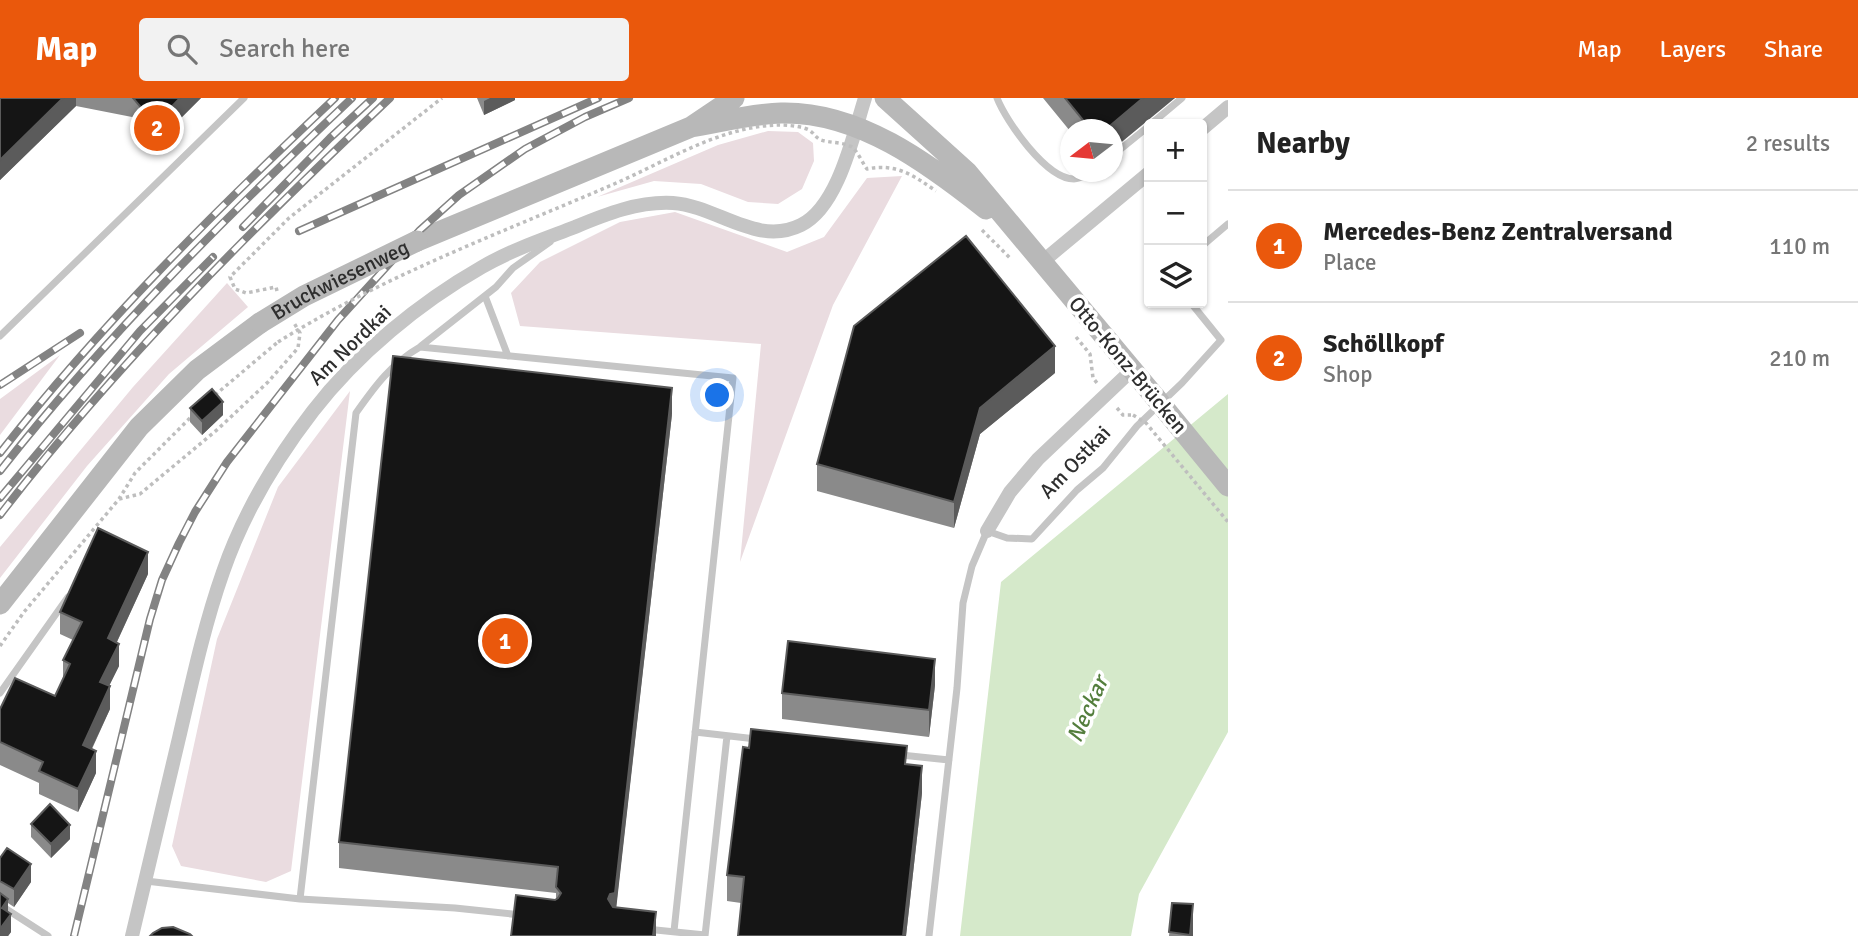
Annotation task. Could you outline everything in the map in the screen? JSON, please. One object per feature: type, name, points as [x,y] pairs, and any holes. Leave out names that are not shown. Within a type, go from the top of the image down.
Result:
[{"type":"main road","name":"Bruckwiesenweg","points":[[0,604],[139,427],[197,370],[260,323],[304,296],[405,247],[691,127],[734,98]]},
{"type":"main road","points":[[806,98],[822,116]]},
{"type":"main road","name":"Otto-Konz-Brücken","points":[[885,98],[955,159],[1228,486]]},
{"type":"main road","name":"Otto-Konz-Brücken","points":[[691,127],[758,115],[789,113],[822,116],[852,136],[887,142],[942,189],[994,215],[1028,245]]},
{"type":"street","name":"Am Nordkai","points":[[132,936],[211,606],[237,536],[273,469],[313,411],[339,381],[404,321],[482,267],[517,249],[625,208],[670,203],[692,206],[756,230],[778,232],[789,230],[811,219],[828,201],[834,189],[865,98]]},
{"type":"street","points":[[1207,125],[1228,107]]},
{"type":"street","points":[[1042,262],[1144,177]]},
{"type":"street","name":"Am Ostkai","points":[[987,531],[1010,492],[1038,459],[1132,370]]},
{"type":"lane","points":[[0,336],[244,98]]},
{"type":"lane","points":[[997,98],[1022,141],[1060,174]]},
{"type":"lane","points":[[1157,119],[1182,98]]},
{"type":"lane","points":[[1123,147],[1144,130]]},
{"type":"lane","points":[[1203,245],[1228,224]]},
{"type":"lane","points":[[300,899],[356,413],[378,381],[401,358],[420,347],[485,296],[513,268],[565,231]]},
{"type":"lane","points":[[485,296],[508,356]]},
{"type":"lane","points":[[1196,308],[1225,337]]},
{"type":"lane","name":"Am Ostkai","points":[[929,936],[957,688],[962,603],[972,566],[987,531],[1007,538],[1032,539],[1077,490],[1104,468],[1137,426],[1225,337]]},
{"type":"lane","points":[[420,347],[733,378],[674,931]]},
{"type":"lane","points":[[0,694],[73,590]]},
{"type":"lane","points":[[695,732],[768,740]]},
{"type":"lane","points":[[638,928],[705,935],[727,736]]},
{"type":"lane","points":[[893,754],[948,760]]},
{"type":"lane","points":[[145,881],[300,899],[455,908],[528,916]]},
{"type":"lane","points":[[0,905],[48,936]]},
{"type":"path","points":[[208,401],[278,342],[308,323],[387,282],[657,166],[717,137],[748,128],[779,125],[801,127],[811,131],[818,139],[852,136],[854,149],[867,169],[881,166],[908,171],[942,189]]},
{"type":"path","points":[[982,229],[1016,264]]},
{"type":"path","points":[[1074,334],[1090,354],[1093,378],[1123,415],[1133,415],[1146,423],[1228,522]]},
{"type":"path","points":[[0,646],[24,612],[119,499],[135,473],[199,410]]},
{"type":"shaded area","points":[[768,131],[798,132],[813,143],[814,161],[802,189],[778,204],[748,202],[701,184],[654,181],[597,197],[718,145]]},
{"type":"shaded area","points":[[902,176],[833,305],[740,562],[761,344],[520,326],[511,293],[540,262],[620,222],[675,212],[787,252],[824,237],[867,178]]},
{"type":"shaded area","points":[[227,283],[248,307],[169,374],[87,466],[0,578],[0,547],[133,387]]},
{"type":"shaded area","points":[[60,355],[0,435],[0,399]]},
{"type":"shaded area","points":[[350,391],[291,871],[266,882],[181,866],[172,846],[217,639],[278,487]]},
{"type":"water","name":"Neckar","points":[[1228,394],[1228,732],[1139,894],[1131,936],[960,936],[1001,582]]},
{"type":"building","points":[[0,98],[63,98],[0,160]]},
{"type":"building","points":[[133,98],[180,98],[155,124]]},
{"type":"building","points":[[1065,98],[1143,98],[1118,119],[1082,119]]},
{"type":"building","points":[[966,236],[1055,346],[980,408],[954,502],[817,464],[854,326]]},
{"type":"building","points":[[393,356],[672,388],[615,893],[610,894],[608,899],[613,907],[656,912],[653,936],[511,936],[516,895],[555,900],[558,898],[561,893],[556,887],[558,867],[339,842]]},
{"type":"building","points":[[212,389],[223,402],[202,421],[190,408]]},
{"type":"building","points":[[98,528],[148,552],[108,638],[119,644],[100,682],[110,686],[83,745],[96,751],[78,789],[39,771],[43,762],[0,742],[0,709],[15,678],[55,696],[70,664],[63,660],[82,622],[60,612]]},
{"type":"building","points":[[788,641],[935,659],[929,710],[782,693]]},
{"type":"building","points":[[751,729],[907,746],[905,764],[922,766],[903,936],[738,936],[744,877],[727,875],[743,747],[749,748]]},
{"type":"building","points":[[50,804],[70,825],[51,844],[31,824]]},
{"type":"building","points":[[7,848],[31,864],[14,889],[0,881],[0,858]]},
{"type":"building","points":[[0,893],[8,899],[2,908],[11,914],[0,929]]},
{"type":"building","points":[[1172,903],[1193,904],[1190,935],[1169,932]]},
{"type":"building","points":[[173,927],[192,936],[150,936],[162,928]]},
{"type":"railway","points":[[0,453],[78,359],[161,269],[335,98]]},
{"type":"railway","points":[[0,471],[82,373],[169,278],[352,98]]},
{"type":"railway","points":[[243,227],[373,98]]},
{"type":"railway","points":[[0,515],[44,459],[138,351],[287,197],[390,98]]},
{"type":"railway","points":[[299,231],[598,98]]},
{"type":"railway","points":[[74,936],[150,619],[162,580],[195,512],[227,462],[338,320],[420,230],[459,195],[525,149],[585,117],[629,98]]},
{"type":"railway","points":[[0,498],[140,331],[213,257]]},
{"type":"railway","points":[[0,385],[80,333]]},
{"type":"place","name":"Schöllkopf","points":[[157,128]]},
{"type":"place","name":"Mercedes-Benz Zentralversand","points":[[505,641]]}]
